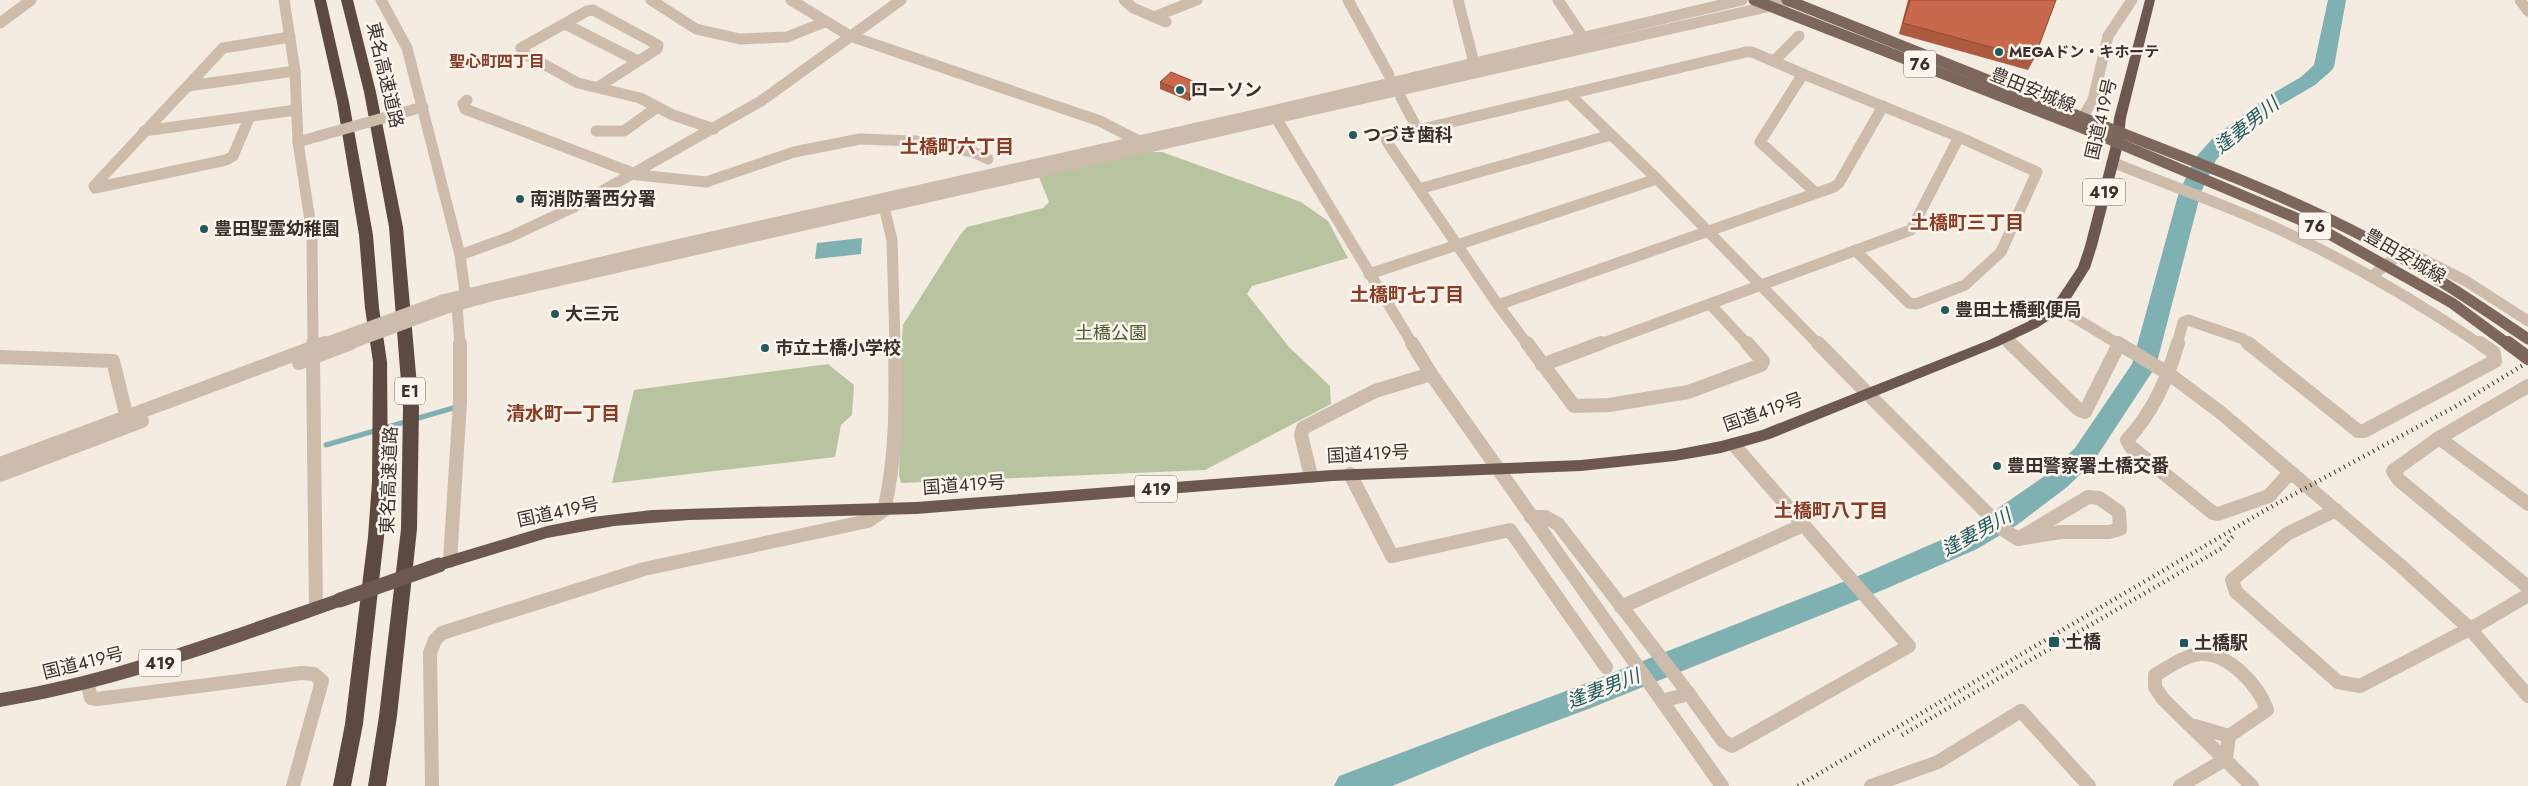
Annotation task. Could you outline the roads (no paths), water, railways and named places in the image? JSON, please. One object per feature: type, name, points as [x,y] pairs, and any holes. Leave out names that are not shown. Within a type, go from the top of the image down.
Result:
[{"type":"highway","name":"東名高速道路","points":[[320,0],[343,102],[366,235],[372,308],[380,362],[380,482],[376,537],[354,724],[342,786]]},
{"type":"highway","name":"東名高速道路","points":[[347,0],[370,92],[396,227],[411,408],[409,529],[403,596],[388,716],[376,786]]},
{"type":"highway","name":"国道419号","points":[[0,700],[88,685],[187,656],[445,563],[525,538],[615,520],[674,515],[884,510],[1055,499],[1311,476],[1670,458],[1734,445],[1868,394],[2004,338],[2032,325],[2057,307],[2084,268],[2112,162],[2120,118],[2150,0]]},
{"type":"main road","name":"豊田安城線","points":[[1754,0],[2281,197],[2335,222],[2435,277],[2528,339]]},
{"type":"main road","name":"豊田安城線","points":[[1792,1],[2086,123],[2315,226],[2452,303],[2528,358]]},
{"type":"street","points":[[0,23],[31,0]]},
{"type":"street","points":[[284,0],[295,71],[298,142],[312,234],[316,608]]},
{"type":"street","points":[[381,0],[407,48],[460,254],[465,293]]},
{"type":"street","points":[[651,0],[696,29],[740,39],[787,37],[825,22]]},
{"type":"street","points":[[791,0],[850,36],[1100,121],[1137,140]]},
{"type":"street","points":[[460,254],[510,237],[574,207],[632,173],[714,130],[762,101],[901,0]]},
{"type":"street","points":[[1124,0],[1139,12],[1156,16],[1166,22]]},
{"type":"street","points":[[1156,16],[1197,0]]},
{"type":"street","points":[[1348,0],[1389,75]]},
{"type":"street","points":[[1458,0],[1474,64]]},
{"type":"street","points":[[1558,0],[1582,36]]},
{"type":"street","points":[[447,304],[465,293],[1137,140],[1274,115],[1582,36],[1742,0]]},
{"type":"street","points":[[2086,123],[2087,112],[2096,86],[2108,36],[2132,0]]},
{"type":"street","points":[[2520,0],[2528,10]]},
{"type":"street","points":[[0,475],[330,346],[447,304],[491,296],[884,207],[1274,115],[1792,1]]},
{"type":"street","points":[[598,87],[657,49],[658,45],[656,42],[593,10],[587,11],[521,48],[522,53],[578,83],[640,98],[656,108],[714,130]]},
{"type":"street","points":[[565,24],[638,61]]},
{"type":"street","points":[[1774,61],[1799,36]]},
{"type":"street","points":[[250,116],[233,156],[95,188],[94,186],[223,48],[290,37]]},
{"type":"street","points":[[1710,304],[1763,360],[1761,365],[1688,392],[1637,401],[1574,406],[1542,366],[1498,305],[1386,138],[1746,52],[1774,61],[1959,137],[2037,172],[2001,252],[1965,285],[1916,304],[1909,303],[1855,250]]},
{"type":"street","points":[[188,86],[295,71]]},
{"type":"street","points":[[1803,74],[1760,142],[1816,193]]},
{"type":"street","points":[[1569,94],[1657,179],[2004,530],[2018,539],[2062,532],[2109,532],[2120,528],[2119,512],[2099,498],[2088,497],[2018,539]]},
{"type":"street","points":[[1401,98],[1418,130]]},
{"type":"street","points":[[467,100],[463,104],[465,109],[632,173],[706,182],[794,152],[860,139],[915,141],[973,152],[988,159]]},
{"type":"street","points":[[1498,305],[1839,184],[1883,106]]},
{"type":"street","points":[[298,142],[423,107]]},
{"type":"street","points":[[596,131],[624,131],[656,108]]},
{"type":"street","points":[[144,131],[296,110]]},
{"type":"street","points":[[1274,115],[1369,274],[1432,374],[1722,786]]},
{"type":"street","points":[[1419,189],[1611,135]]},
{"type":"street","points":[[1542,366],[1911,230],[1959,137]]},
{"type":"street","points":[[2112,162],[2272,226],[2372,276],[2445,319],[2494,353],[2495,360],[2364,431],[2358,430],[2242,339],[2188,320],[2184,322],[2169,374],[2140,427],[2127,440],[2131,447],[2213,513],[2221,514],[2269,496],[2285,478],[2293,474]]},
{"type":"street","points":[[1369,274],[1657,179]]},
{"type":"street","points":[[432,786],[430,653],[435,640],[442,633],[644,569],[868,521],[884,510],[891,466],[894,381],[892,240],[884,207]]},
{"type":"street","points":[[2372,276],[2405,250],[2466,281],[2528,321]]},
{"type":"street","points":[[445,563],[461,391],[462,339],[447,304]]},
{"type":"street","points":[[2057,307],[2169,374],[2220,412],[2336,510],[2470,629],[2528,696]]},
{"type":"street","points":[[2004,338],[2078,409],[2085,412],[2123,346]]},
{"type":"street","points":[[0,464],[313,353]]},
{"type":"street","points":[[0,357],[113,362],[128,418]]},
{"type":"street","points":[[1311,476],[1300,435],[1303,428],[1375,390],[1432,374]]},
{"type":"street","points":[[2528,386],[2439,438],[2393,471],[2399,480],[2528,587]]},
{"type":"street","points":[[2439,438],[2528,504]]},
{"type":"street","points":[[1531,517],[1545,517],[1558,524],[1723,741],[1732,746],[1909,646],[1734,445]]},
{"type":"street","points":[[1350,474],[1392,556],[1510,530],[1606,667]]},
{"type":"street","points":[[2336,510],[2287,534],[2232,580],[2236,592],[2338,682],[2360,686],[2470,629],[2528,594]]},
{"type":"street","points":[[1621,607],[1803,525]]},
{"type":"street","points":[[2188,723],[2205,730],[2229,736],[2261,716],[2267,710],[2264,699],[2255,687],[2229,662],[2212,654],[2186,656],[2154,675],[2155,687],[2163,699],[2252,786]]},
{"type":"street","points":[[88,685],[91,698],[97,699],[301,673],[314,674],[322,681],[293,786]]},
{"type":"street","points":[[1669,700],[1686,691]]},
{"type":"street","points":[[1871,786],[1938,762],[2021,711],[2089,786]]},
{"type":"street","points":[[2226,759],[2229,736]]},
{"type":"street","points":[[2180,786],[2226,759]]},
{"type":"water","points":[[862,238],[861,254],[815,259],[817,243]]},
{"type":"waterway","name":"逢妻男川","points":[[1350,786],[1402,768],[1475,737],[1580,699],[1873,582],[1967,541],[2007,517],[2058,480],[2084,455],[2144,366],[2190,192],[2207,157],[2220,143],[2272,102],[2308,81],[2324,67],[2337,0]]},
{"type":"waterway","points":[[326,445],[453,408]]},
{"type":"railway","points":[[1798,786],[2269,508],[2456,406],[2528,362]]},
{"type":"railway","points":[[1902,735],[2222,548],[2235,534]]},
{"type":"place","name":"MEGAドン・キホーテ","points":[[1999,52]]},
{"type":"place","name":"ローソン","points":[[1180,90]]},
{"type":"place","name":"つづき歯科","points":[[1353,135]]},
{"type":"place","name":"南消防署西分署","points":[[520,199]]},
{"type":"place","name":"豊田聖霊幼稚園","points":[[204,229]]},
{"type":"place","name":"豊田土橋郵便局","points":[[1945,310]]},
{"type":"place","name":"大三元","points":[[555,314]]},
{"type":"place","name":"市立土橋小学校","points":[[765,348]]},
{"type":"place","name":"豊田警察署土橋交番","points":[[1997,466]]},
{"type":"place","name":"土橋","points":[[2054,642]]},
{"type":"place","name":"土橋駅","points":[[2184,643]]},
{"type":"district","name":"聖心町四丁目","points":[[497,61]]},
{"type":"district","name":"土橋町六丁目","points":[[957,146]]},
{"type":"district","name":"土橋町三丁目","points":[[1967,222]]},
{"type":"district","name":"土橋町七丁目","points":[[1407,294]]},
{"type":"district","name":"清水町一丁目","points":[[563,413]]},
{"type":"district","name":"土橋町八丁目","points":[[1831,510]]},
{"type":"park label","name":"土橋公園","points":[[1111,333]]}]
